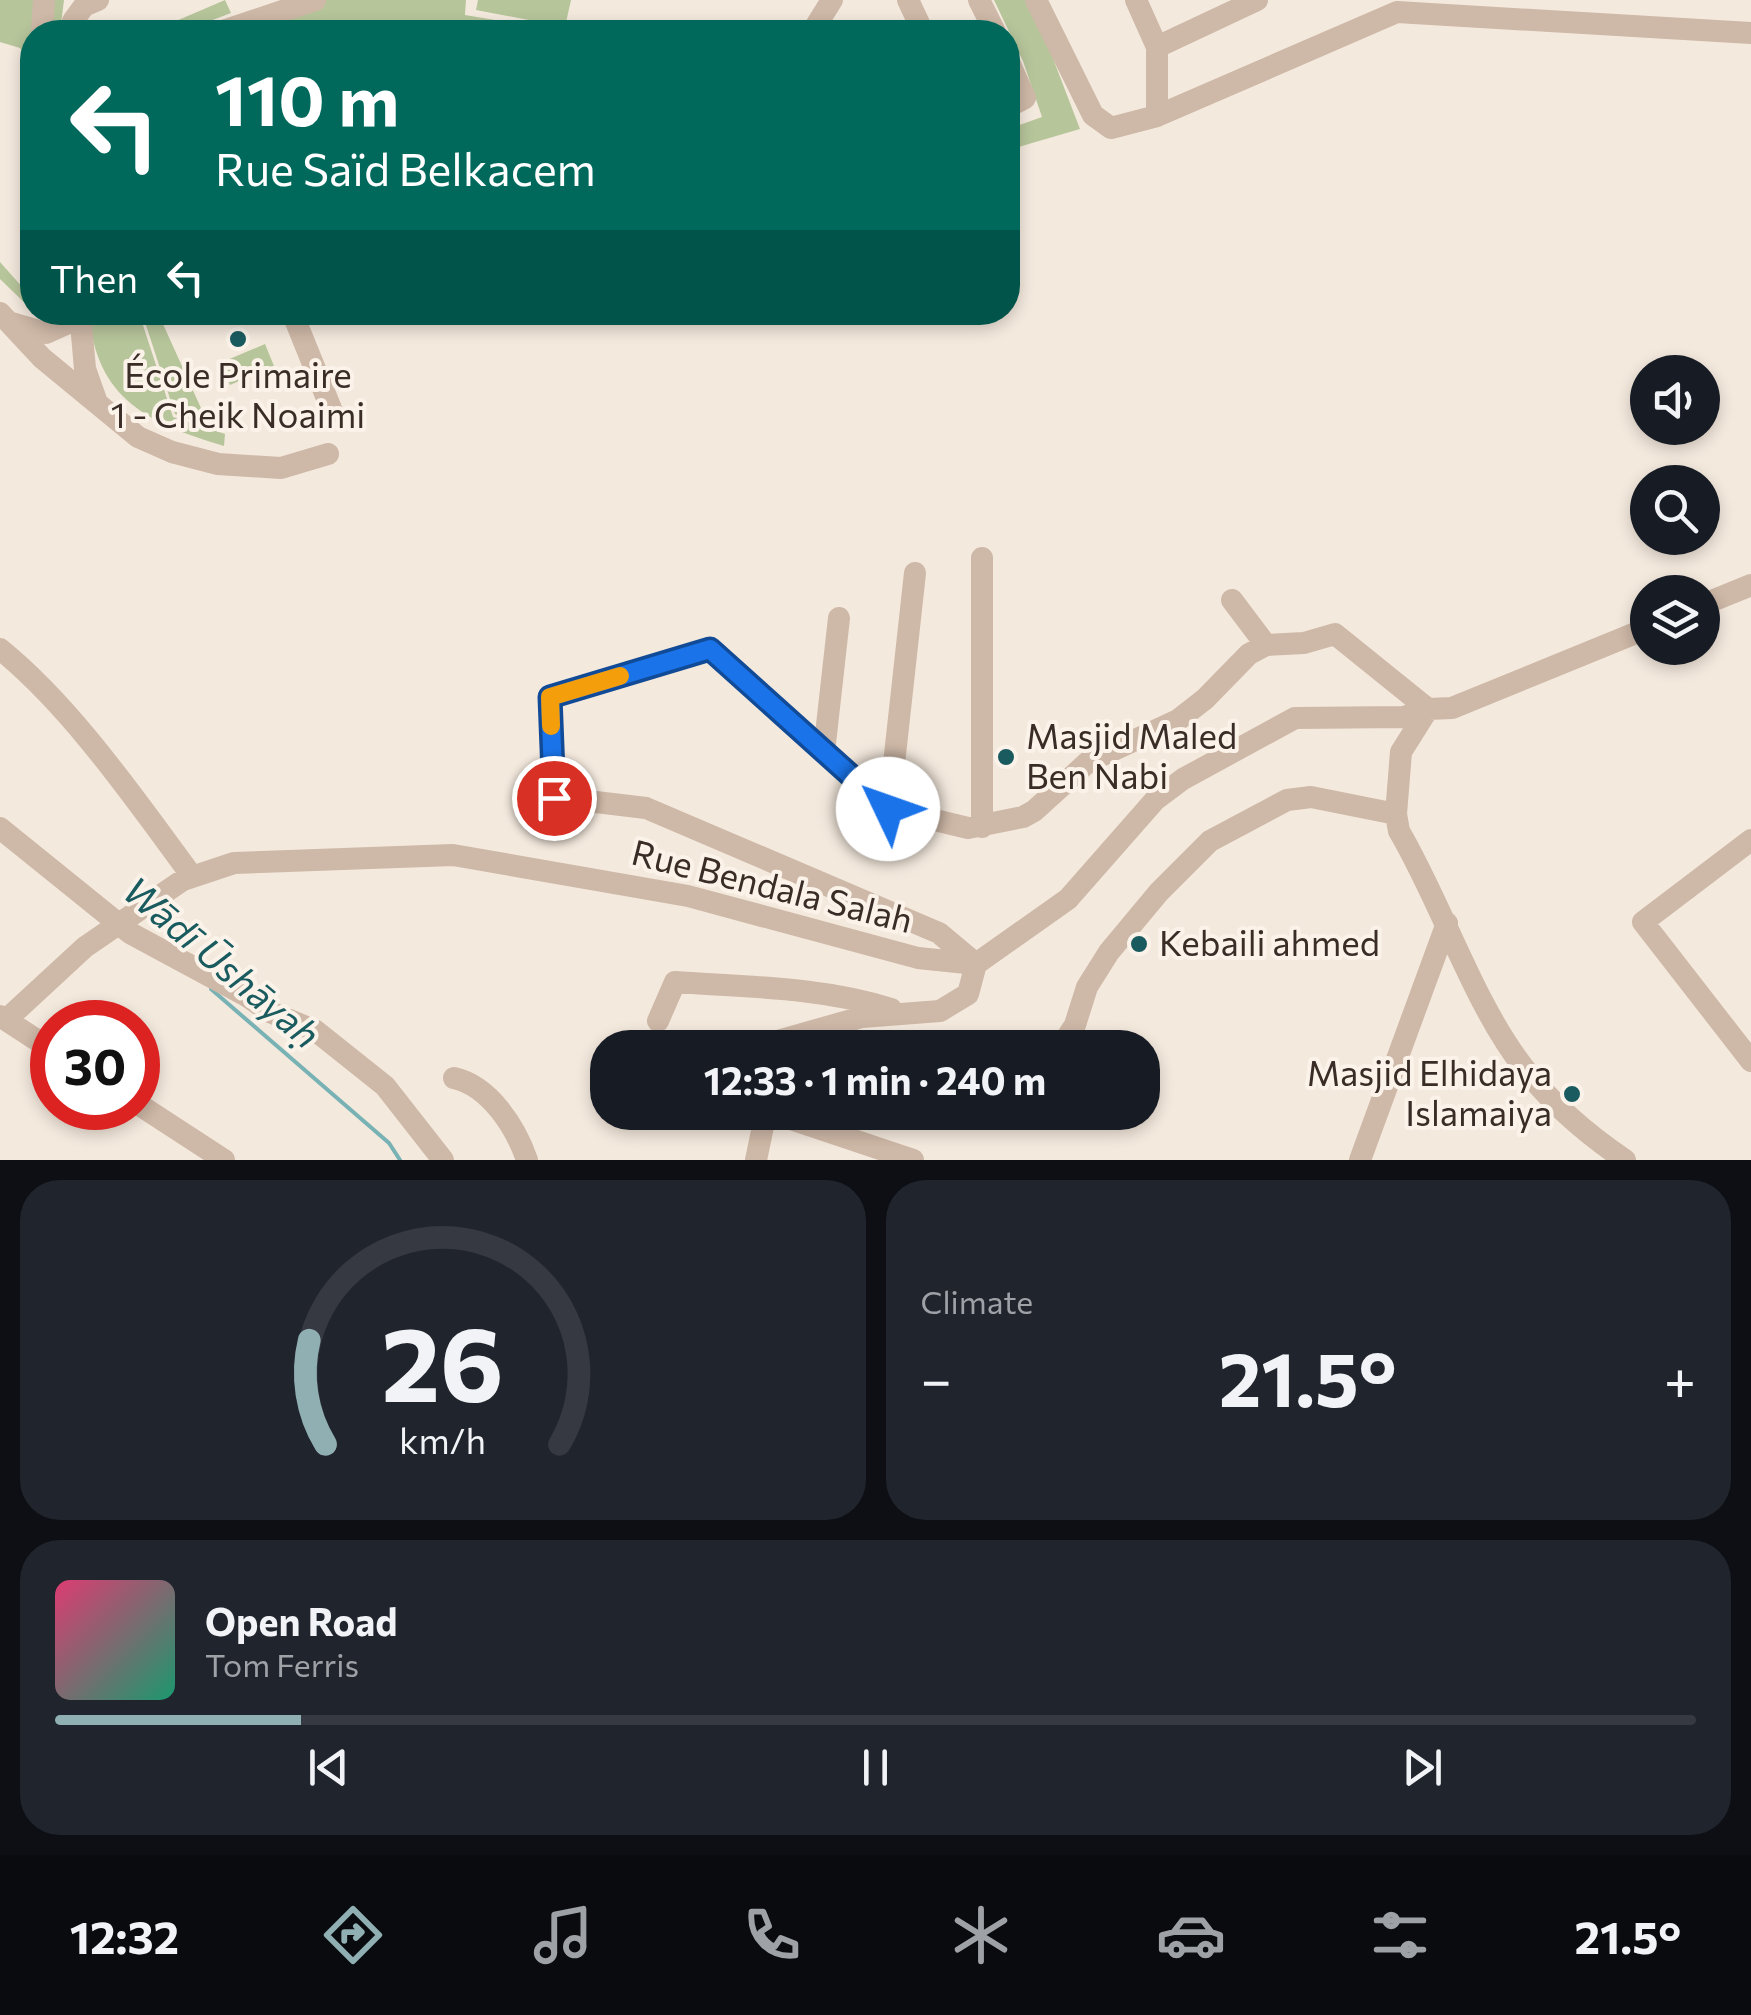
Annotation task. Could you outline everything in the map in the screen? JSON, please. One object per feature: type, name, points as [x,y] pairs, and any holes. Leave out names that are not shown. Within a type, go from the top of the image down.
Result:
[{"type":"street","points":[[73,18],[84,6],[98,0]]},
{"type":"street","points":[[256,20],[315,0]]},
{"type":"street","points":[[1036,0],[1093,115],[1111,128],[1157,116],[1397,12],[1751,32]]},
{"type":"street","points":[[1136,0],[1156,47],[1157,116]]},
{"type":"street","points":[[1156,47],[1257,0]]},
{"type":"street","points":[[4,317],[42,358],[138,437],[172,452],[218,464],[281,468],[328,454]]},
{"type":"street","points":[[25,325],[46,333],[64,325]]},
{"type":"street","points":[[42,358],[64,350],[76,335],[76,325]]},
{"type":"street","points":[[78,325],[85,369],[97,403]]},
{"type":"street","points":[[297,325],[332,411]]},
{"type":"street","points":[[982,558],[982,828]]},
{"type":"street","points":[[888,809],[915,573]]},
{"type":"street","points":[[1720,598],[1751,585]]},
{"type":"street","points":[[1232,600],[1266,645]]},
{"type":"street","points":[[824,752],[839,618]]},
{"type":"street","points":[[976,964],[939,933],[646,808],[554,798],[550,697],[710,649],[888,809],[942,824],[982,828],[1034,811],[1088,762],[1178,720],[1205,699],[1236,664],[1266,645],[1304,644],[1335,634],[1428,709]]},
{"type":"street","points":[[816,1030],[862,1017],[940,1011],[968,994],[976,964],[1068,899],[1155,800],[1183,778],[1295,718],[1404,717],[1428,709],[1452,708],[1630,635]]},
{"type":"street","points":[[0,650],[36,678],[192,876]]},
{"type":"street","points":[[1428,709],[1402,752],[1396,814],[1399,831],[1475,984],[1523,1068],[1596,1141],[1625,1160]]},
{"type":"street","points":[[1072,1030],[1087,987],[1108,952],[1159,892],[1210,841],[1287,800],[1312,797],[1396,814]]},
{"type":"street","points":[[0,828],[119,924],[270,1012],[316,1031],[385,1086],[442,1160]]},
{"type":"street","points":[[1751,840],[1644,922],[1751,1061]]},
{"type":"street","name":"Rue Bendala Salah","points":[[3,1018],[119,924],[192,876],[234,862],[453,855],[688,896],[918,958],[976,964]]},
{"type":"street","points":[[1360,1160],[1447,922]]},
{"type":"street","points":[[658,1021],[675,982],[831,994],[908,1014]]},
{"type":"street","points":[[3,1018],[30,1036]]},
{"type":"street","points":[[454,1078],[464,1080],[505,1114],[527,1160]]},
{"type":"street","points":[[160,1118],[224,1160]]},
{"type":"street","points":[[756,1160],[764,1130]]},
{"type":"street","points":[[822,1130],[913,1160]]},
{"type":"green space","points":[[0,0],[64,0],[62,20],[20,20],[20,48],[0,42]]},
{"type":"green space","points":[[225,0],[231,13],[213,20],[178,20]]},
{"type":"green space","points":[[318,0],[466,0],[465,15],[495,20],[261,20]]},
{"type":"green space","points":[[478,0],[571,0],[567,20],[528,20],[476,10]]},
{"type":"green space","points":[[994,0],[1026,0],[1044,35],[1080,129],[1020,146],[1020,125],[1042,117],[1020,55],[1020,20],[1004,20]]},
{"type":"green space","points":[[0,262],[20,284],[20,298],[0,279]]},
{"type":"green space","points":[[91,325],[143,325],[173,417],[225,434],[224,446],[172,428],[131,404],[102,367]]},
{"type":"green space","points":[[146,325],[163,325],[205,417],[221,414],[229,432],[175,414]]},
{"type":"green space","points":[[265,344],[274,366],[230,385],[220,363]]},
{"type":"waterway","name":"Wādī Ūshāyaḥ","points":[[211,989],[389,1143],[400,1160]]},
{"type":"slow traffic","points":[[551,726],[550,697],[620,676]]},
{"type":"place","name":"École Primaire 1 - Cheik Noaimi","points":[[238,339]]},
{"type":"place","name":"Masjid Maled Ben Nabi","points":[[1006,757]]},
{"type":"place","name":"Kebaili ahmed","points":[[1139,944]]},
{"type":"place","name":"Masjid Elhidaya Islamaiya","points":[[1572,1094]]},
{"type":"route","points":[[554,798],[550,697],[710,649],[888,809]]}]
